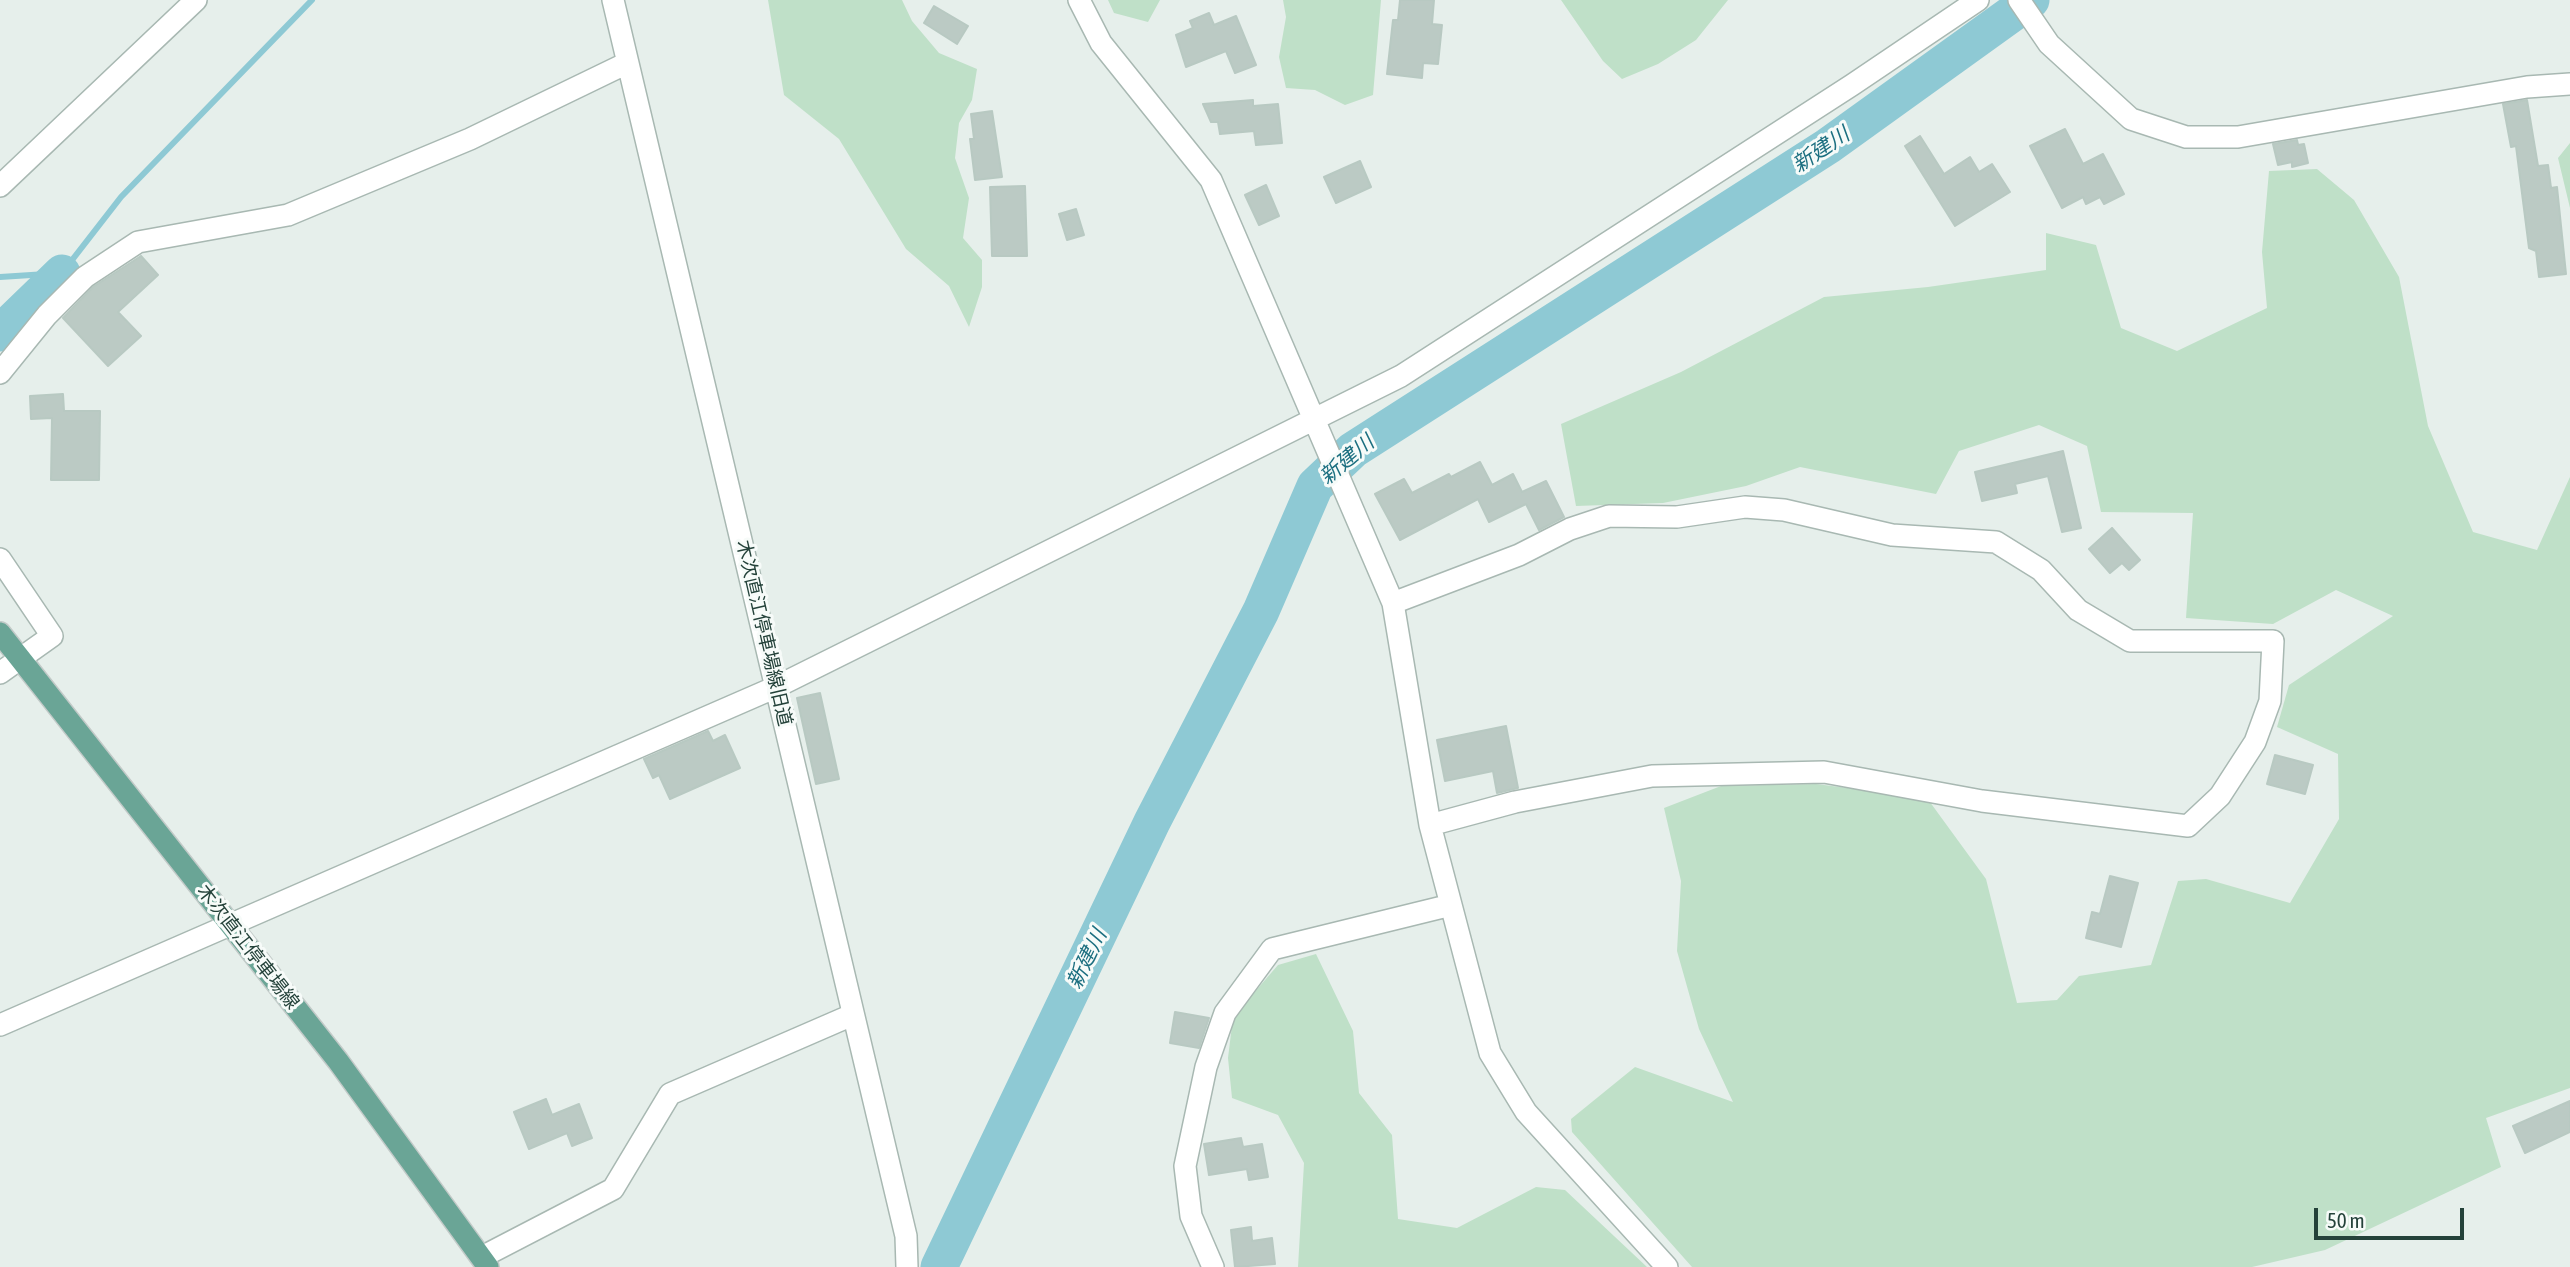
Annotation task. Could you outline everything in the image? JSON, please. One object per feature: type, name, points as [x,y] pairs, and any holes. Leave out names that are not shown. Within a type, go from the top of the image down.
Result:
[{"type":"main road","name":"木次直江停車場線","points":[[0,633],[338,1060],[485,1262]]},
{"type":"street","points":[[0,186],[196,0]]},
{"type":"street","name":"木次直江停車場線旧道","points":[[613,0],[906,1236],[907,1267]]},
{"type":"street","points":[[1079,0],[1101,43],[1210,180],[1393,603],[1430,825],[1490,1053],[1526,1112],[1667,1267]]},
{"type":"street","points":[[0,1025],[776,687],[1318,428],[1852,85],[1978,0]]},
{"type":"street","points":[[2019,0],[2049,44],[2132,119],[2186,137],[2238,137],[2527,87],[2570,84]]},
{"type":"street","points":[[0,373],[47,315],[85,277],[138,242],[288,215],[470,139],[627,63]]},
{"type":"street","points":[[1393,603],[1519,555],[1570,529],[1609,516],[1677,517],[1745,507],[1784,510],[1892,535],[1996,542],[2041,570],[2078,610],[2130,641],[2273,641],[2270,701],[2255,742],[2220,796],[2188,826],[1982,801],[1824,772],[1652,776],[1515,802],[1430,825]]},
{"type":"street","points":[[0,559],[52,636],[0,673]]},
{"type":"street","points":[[1213,1267],[1191,1216],[1185,1166],[1206,1067],[1225,1013],[1272,949],[1451,905]]},
{"type":"street","points":[[485,1262],[613,1189],[670,1094],[852,1014]]},
{"type":"green space","points":[[768,0],[902,0],[912,21],[939,53],[977,69],[972,100],[959,123],[955,158],[969,198],[963,238],[982,260],[982,287],[969,327],[949,286],[906,249],[839,139],[784,95]]},
{"type":"green space","points":[[1108,0],[1160,0],[1148,22],[1114,13]]},
{"type":"green space","points":[[1283,0],[1381,0],[1373,95],[1345,105],[1315,90],[1286,88],[1279,57],[1286,17]]},
{"type":"green space","points":[[1561,0],[1728,0],[1696,40],[1658,64],[1622,79],[1603,61]]},
{"type":"green space","points":[[2570,143],[2570,208],[2558,158]]},
{"type":"green space","points":[[2317,169],[2354,200],[2399,277],[2428,426],[2473,532],[2537,550],[2570,477],[2570,1088],[2486,1118],[2501,1167],[2325,1250],[2252,1267],[1692,1267],[1572,1132],[1571,1119],[1635,1067],[1733,1102],[1699,1029],[1677,951],[1681,881],[1664,808],[1721,786],[1816,784],[1927,798],[1986,879],[2017,1003],[2057,1000],[2079,976],[2151,965],[2178,881],[2206,879],[2290,903],[2339,819],[2338,754],[2277,727],[2289,685],[2393,616],[2336,590],[2273,624],[2186,618],[2193,513],[2101,512],[2087,446],[2039,425],[1959,451],[1936,494],[1800,467],[1746,486],[1663,503],[1576,506],[1561,424],[1681,372],[1824,297],[1928,287],[2046,270],[2046,233],[2096,245],[2121,328],[2177,351],[2267,308],[2262,252],[2269,171]]},
{"type":"green space","points":[[1316,954],[1353,1031],[1359,1093],[1392,1135],[1398,1219],[1457,1228],[1536,1187],[1565,1190],[1647,1267],[1298,1267],[1304,1163],[1278,1115],[1232,1098],[1228,1058],[1233,1017],[1278,965]]},
{"type":"building","points":[[1400,0],[1434,0],[1432,24],[1442,25],[1438,64],[1423,63],[1422,78],[1387,74],[1393,20],[1398,20]]},
{"type":"building","points":[[934,6],[968,26],[957,44],[924,23]]},
{"type":"building","points":[[1209,13],[1214,25],[1236,16],[1256,65],[1235,73],[1226,51],[1186,67],[1176,35],[1193,28],[1190,21]]},
{"type":"building","points":[[1253,100],[1253,106],[1278,104],[1282,143],[1256,145],[1254,131],[1220,134],[1218,122],[1211,122],[1203,104]]},
{"type":"building","points":[[2527,100],[2538,166],[2548,165],[2551,188],[2557,187],[2566,274],[2539,277],[2536,251],[2529,248],[2516,146],[2511,147],[2503,104]]},
{"type":"building","points":[[992,111],[1002,177],[975,180],[970,139],[974,139],[971,114]]},
{"type":"building","points":[[2065,129],[2083,164],[2103,154],[2124,194],[2104,204],[2100,197],[2086,204],[2083,197],[2062,208],[2030,146]]},
{"type":"building","points":[[1920,136],[1944,174],[1970,157],[1979,172],[1992,164],[2010,192],[1955,226],[1905,146]]},
{"type":"building","points":[[2297,140],[2298,145],[2304,144],[2308,163],[2292,167],[2292,162],[2278,165],[2273,144]]},
{"type":"building","points":[[1360,161],[1371,187],[1336,203],[1324,177]]},
{"type":"building","points":[[1266,185],[1279,216],[1259,225],[1245,195]]},
{"type":"building","points":[[1025,186],[1027,256],[992,256],[990,187]]},
{"type":"building","points":[[1076,209],[1084,235],[1067,240],[1059,214]]},
{"type":"building","points":[[141,256],[158,275],[118,312],[141,336],[108,366],[63,318],[93,287]]},
{"type":"building","points":[[63,394],[64,411],[100,411],[99,480],[51,480],[52,418],[31,419],[30,396]]},
{"type":"building","points":[[2063,451],[2081,528],[2062,532],[2048,476],[2015,484],[2017,493],[1982,501],[1975,472]]},
{"type":"building","points":[[1480,462],[1492,485],[1513,474],[1522,492],[1546,481],[1564,517],[1539,530],[1526,504],[1489,522],[1478,499],[1400,540],[1375,494],[1404,479],[1412,493]]},
{"type":"building","points":[[2112,528],[2140,560],[2129,570],[2122,563],[2110,573],[2089,549]]},
{"type":"building","points":[[820,693],[839,779],[816,784],[797,698]]},
{"type":"building","points":[[1506,726],[1518,788],[1497,793],[1493,771],[1445,781],[1437,740]]},
{"type":"building","points":[[708,731],[713,741],[725,735],[740,768],[670,799],[659,775],[653,778],[644,759]]},
{"type":"building","points":[[2275,755],[2313,765],[2305,794],[2267,784]]},
{"type":"building","points":[[2110,876],[2138,883],[2121,947],[2086,938],[2092,912],[2100,914]]},
{"type":"building","points":[[1175,1012],[1209,1018],[1199,1048],[1170,1043]]},
{"type":"building","points":[[546,1099],[552,1115],[579,1104],[592,1138],[572,1146],[567,1133],[529,1149],[514,1112]]},
{"type":"building","points":[[2570,1101],[2570,1132],[2525,1153],[2513,1126]]},
{"type":"building","points":[[1241,1138],[1243,1147],[1262,1144],[1268,1177],[1249,1180],[1247,1169],[1209,1175],[1204,1144]]},
{"type":"building","points":[[1251,1227],[1252,1241],[1272,1238],[1275,1264],[1235,1267],[1231,1230]]},
{"type":"waterway","points":[[0,277],[62,273],[121,197],[312,0]]},
{"type":"waterway","name":"新建川","points":[[939,1267],[1152,822],[1261,611],[1315,486],[1353,450],[1828,146],[2031,0]]},
{"type":"waterway","points":[[0,333],[62,273]]}]
